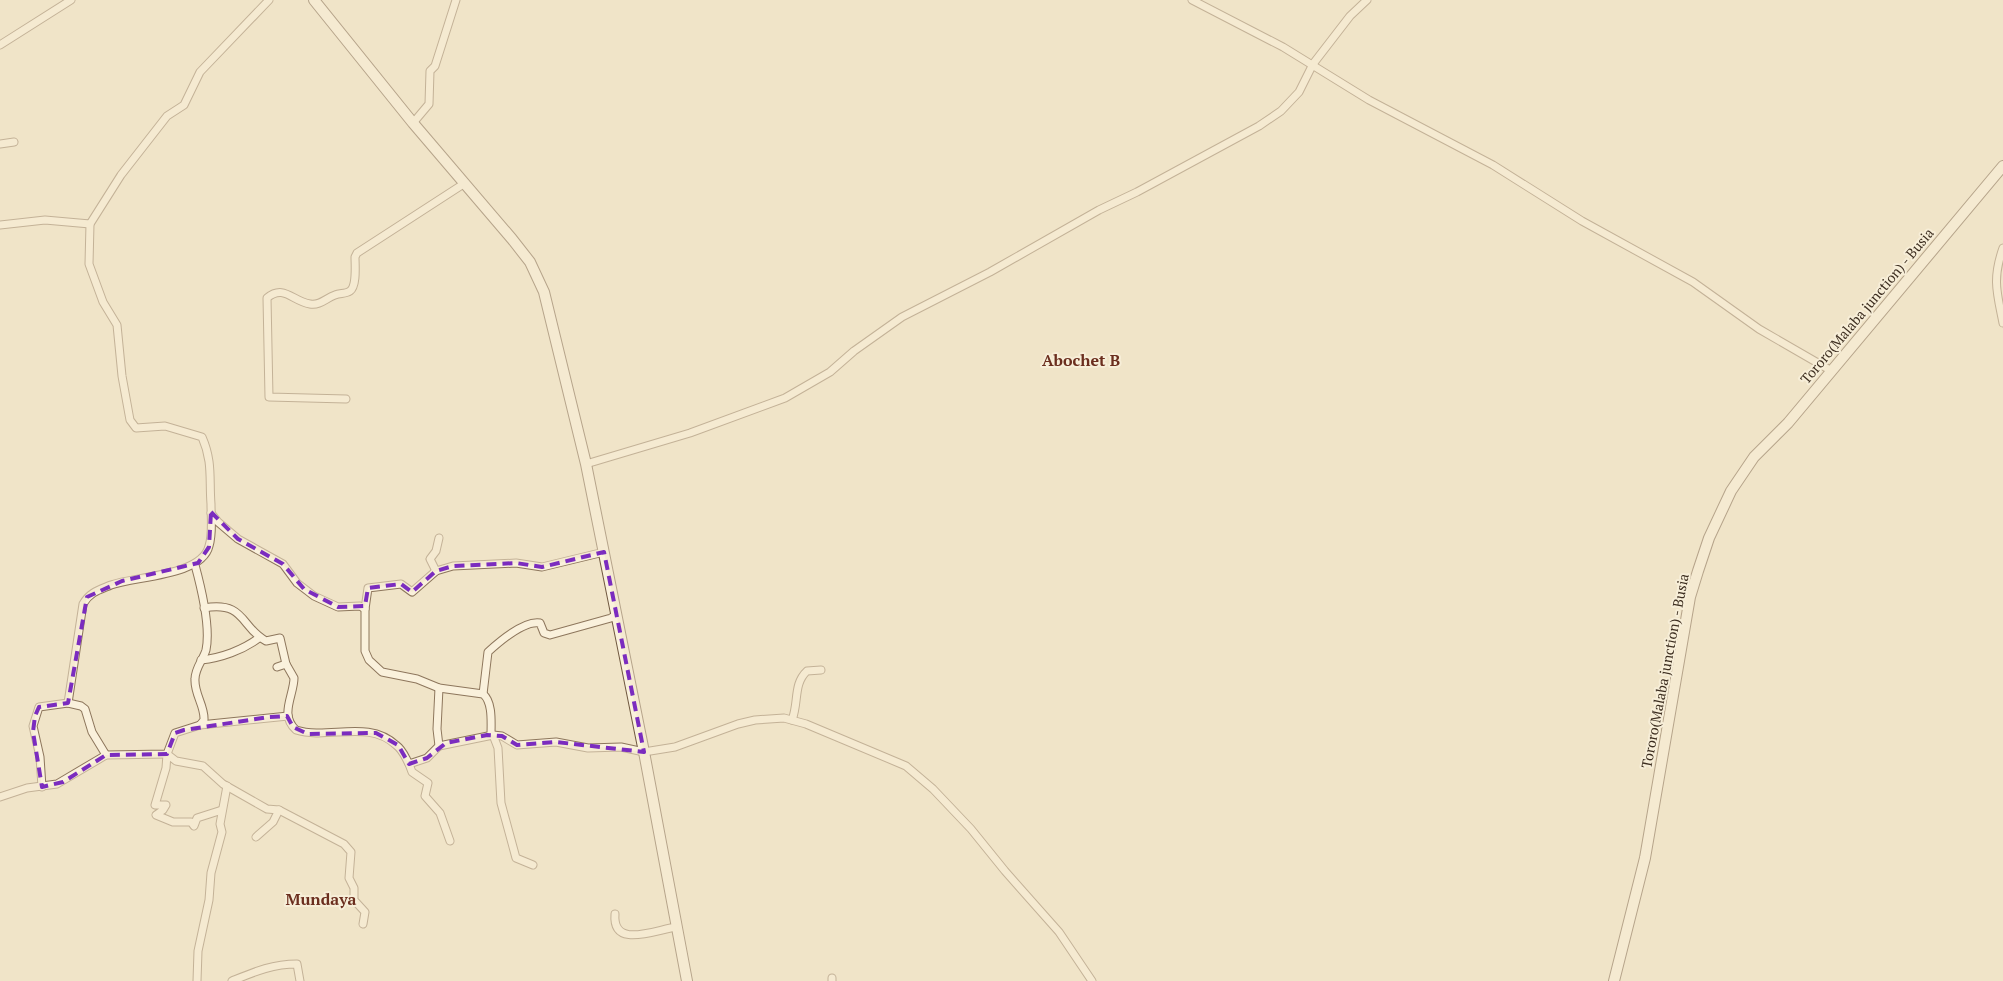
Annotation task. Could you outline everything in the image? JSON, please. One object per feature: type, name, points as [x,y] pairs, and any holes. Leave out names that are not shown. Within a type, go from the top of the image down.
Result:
[{"type":"main road","points":[[314,0],[413,122],[512,239],[537,275],[552,320],[586,464],[644,752],[687,981]]},
{"type":"main road","name":"Tororo(Malaba junction) - Busia","points":[[1614,981],[1645,858],[1690,597],[1709,538],[1732,491],[1754,458],[1788,423],[1830,370],[2003,166]]},
{"type":"street","points":[[0,45],[71,0]]},
{"type":"street","points":[[68,703],[84,604],[87,597],[93,592],[122,581],[195,565],[205,555],[209,547],[211,512],[211,467],[202,437],[165,426],[136,428],[130,420],[122,376],[117,325],[103,302],[89,264],[90,224],[121,175],[167,116],[184,105],[200,72],[270,0]]},
{"type":"street","points":[[413,122],[429,104],[430,71],[435,66],[456,0]]},
{"type":"street","points":[[1192,0],[1224,15],[1313,64],[1369,100],[1493,165],[1623,245],[1666,266],[1693,282],[1759,329],[1830,370]]},
{"type":"street","points":[[586,464],[707,427],[785,398],[811,384],[902,317],[990,272],[1099,210],[1137,192],[1259,126],[1281,111],[1299,92],[1313,64],[1350,16],[1367,0]]},
{"type":"street","points":[[0,144],[14,142]]},
{"type":"street","points":[[346,399],[268,397],[267,298],[274,293],[283,292],[308,304],[314,304],[335,295],[350,292],[354,288],[355,257],[357,253],[465,183]]},
{"type":"street","points":[[0,225],[45,220],[90,224]]},
{"type":"street","points":[[2003,248],[1995,270],[1996,290],[2003,323]]},
{"type":"street","points":[[211,512],[218,522],[238,539],[282,564],[297,583],[314,596],[338,607],[360,606],[364,609]]},
{"type":"street","points":[[436,571],[430,559],[436,551],[439,538]]},
{"type":"street","points":[[533,865],[516,858],[501,803],[498,748],[492,735],[488,697],[483,694],[439,688],[417,678],[382,672],[369,660],[364,643],[364,609],[368,588],[401,584],[412,592],[436,571],[453,566],[516,563],[542,567],[604,552]]},
{"type":"street","points":[[195,565],[204,608],[206,643],[195,673],[196,694],[204,716],[200,725]]},
{"type":"street","points":[[204,608],[227,608],[242,614],[259,638],[266,641],[280,638],[286,664],[294,678],[288,700],[288,716],[293,727],[308,734],[376,732],[398,745],[412,772],[428,783],[425,796],[440,813],[450,841]]},
{"type":"street","points":[[483,694],[488,652],[514,632],[535,622],[540,623],[544,633],[556,634],[611,618],[617,614]]},
{"type":"street","points":[[201,660],[225,655],[259,638]]},
{"type":"street","points":[[277,667],[286,664]]},
{"type":"street","points":[[792,720],[796,710],[799,679],[807,671],[821,670]]},
{"type":"street","points":[[439,688],[437,729],[439,746]]},
{"type":"street","points":[[42,787],[40,757],[33,732],[35,716],[39,707],[68,703],[85,710],[92,732],[106,755]]},
{"type":"street","points":[[222,810],[196,818],[194,826],[191,822],[174,822],[156,815],[166,805],[155,805],[166,768],[167,754],[176,733],[200,725],[288,716]]},
{"type":"street","points":[[409,764],[426,758],[439,746],[492,735],[502,736],[517,745],[556,742],[588,748],[622,747],[644,752],[675,747],[738,724],[755,720],[784,718],[806,724],[906,766],[933,788],[966,823],[1059,932],[1092,981]]},
{"type":"street","points":[[0,797],[21,790],[64,782],[93,761],[106,755],[167,754],[176,761],[203,766],[227,786],[267,809],[279,810],[337,840],[351,852],[349,878],[354,888],[354,900],[365,912],[363,924]]},
{"type":"street","points":[[197,981],[198,951],[209,900],[211,873],[222,832],[220,824],[227,786]]},
{"type":"street","points":[[256,837],[272,822],[279,810]]},
{"type":"street","points":[[615,914],[614,923],[619,932],[629,936],[677,927]]},
{"type":"street","points":[[232,981],[265,967],[282,964],[297,964],[300,981]]},
{"type":"highlighted area","points":[[211,512],[238,539],[283,564],[304,589],[338,607],[365,606],[368,588],[401,584],[412,592],[436,571],[453,566],[516,563],[542,567],[604,552],[644,752],[556,742],[517,745],[502,736],[487,735],[446,743],[427,758],[409,764],[398,745],[376,733],[308,734],[293,727],[287,716],[269,717],[184,730],[175,733],[167,754],[106,755],[63,782],[42,787],[33,732],[35,716],[39,707],[68,703],[87,597],[122,581],[198,563],[209,547]]},
{"type":"district","name":"Abochet B","points":[[1081,360]]},
{"type":"district","name":"Mundaya","points":[[321,899]]}]
